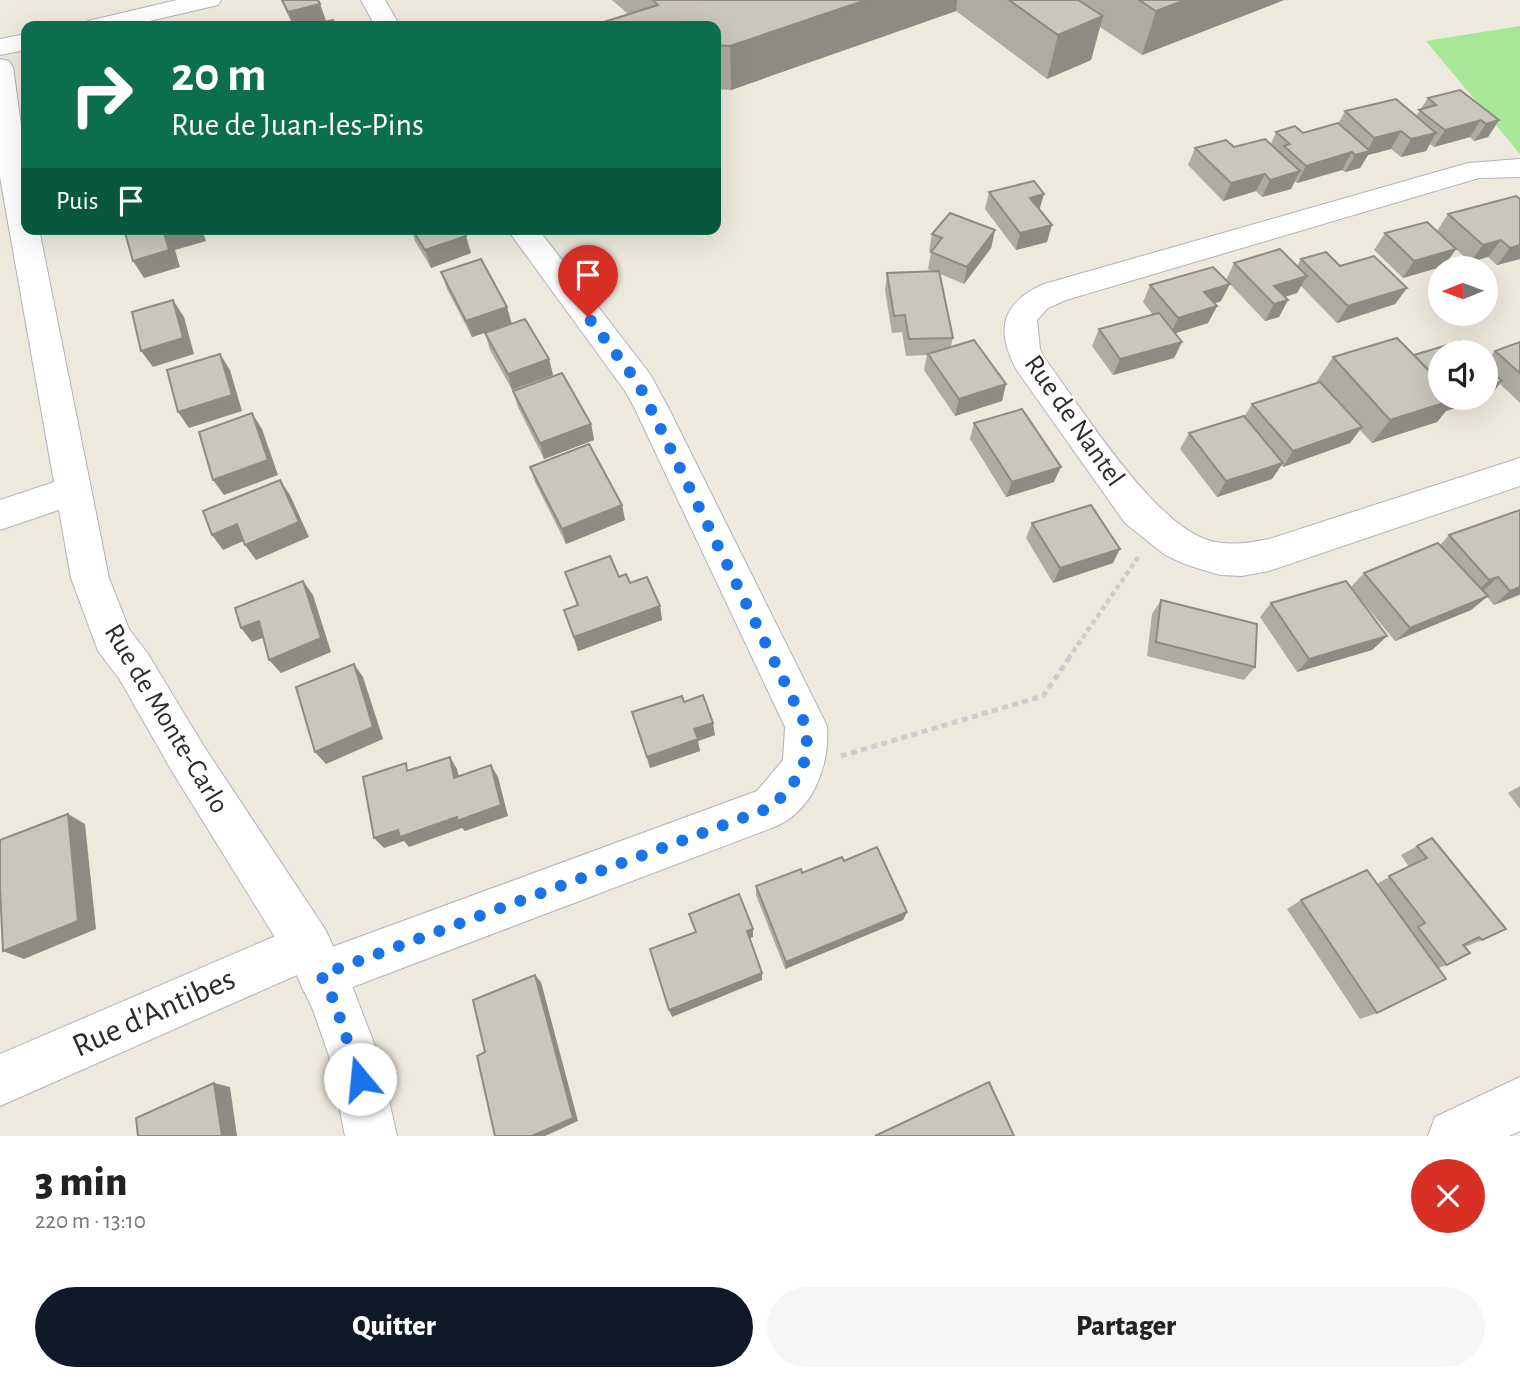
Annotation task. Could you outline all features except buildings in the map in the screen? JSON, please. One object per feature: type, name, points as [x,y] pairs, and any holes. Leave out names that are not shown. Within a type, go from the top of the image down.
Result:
[{"type":"street","points":[[119,21],[209,0]]},
{"type":"street","points":[[373,0],[384,21]]},
{"type":"street","points":[[0,47],[21,43]]},
{"type":"street","name":"Rue de Monte-Carlo","points":[[0,67],[6,170],[90,578],[111,639],[134,667],[188,760],[315,960],[354,1056],[372,1136]]},
{"type":"street","name":"Rue de Nantel","points":[[1520,168],[1478,169],[1055,292],[1037,300],[1026,309],[1021,320],[1020,334],[1030,363],[1138,512],[1157,530],[1199,554],[1242,560],[1269,555],[1520,472]]},
{"type":"street","points":[[526,235],[644,395],[806,726],[808,749],[804,767]]},
{"type":"street","points":[[0,515],[72,491]]},
{"type":"street","name":"Rue d'Antibes","points":[[0,1080],[315,960],[772,807],[791,787],[804,767]]},
{"type":"street","points":[[1454,1136],[1520,1103]]},
{"type":"path","points":[[804,767],[1043,696],[1157,530]]},
{"type":"green space","points":[[1520,26],[1520,154],[1426,41]]},
{"type":"route","points":[[360,1079],[335,1003],[321,975],[772,807],[791,787],[804,767],[808,749],[806,726],[638,383],[588,317]]}]
